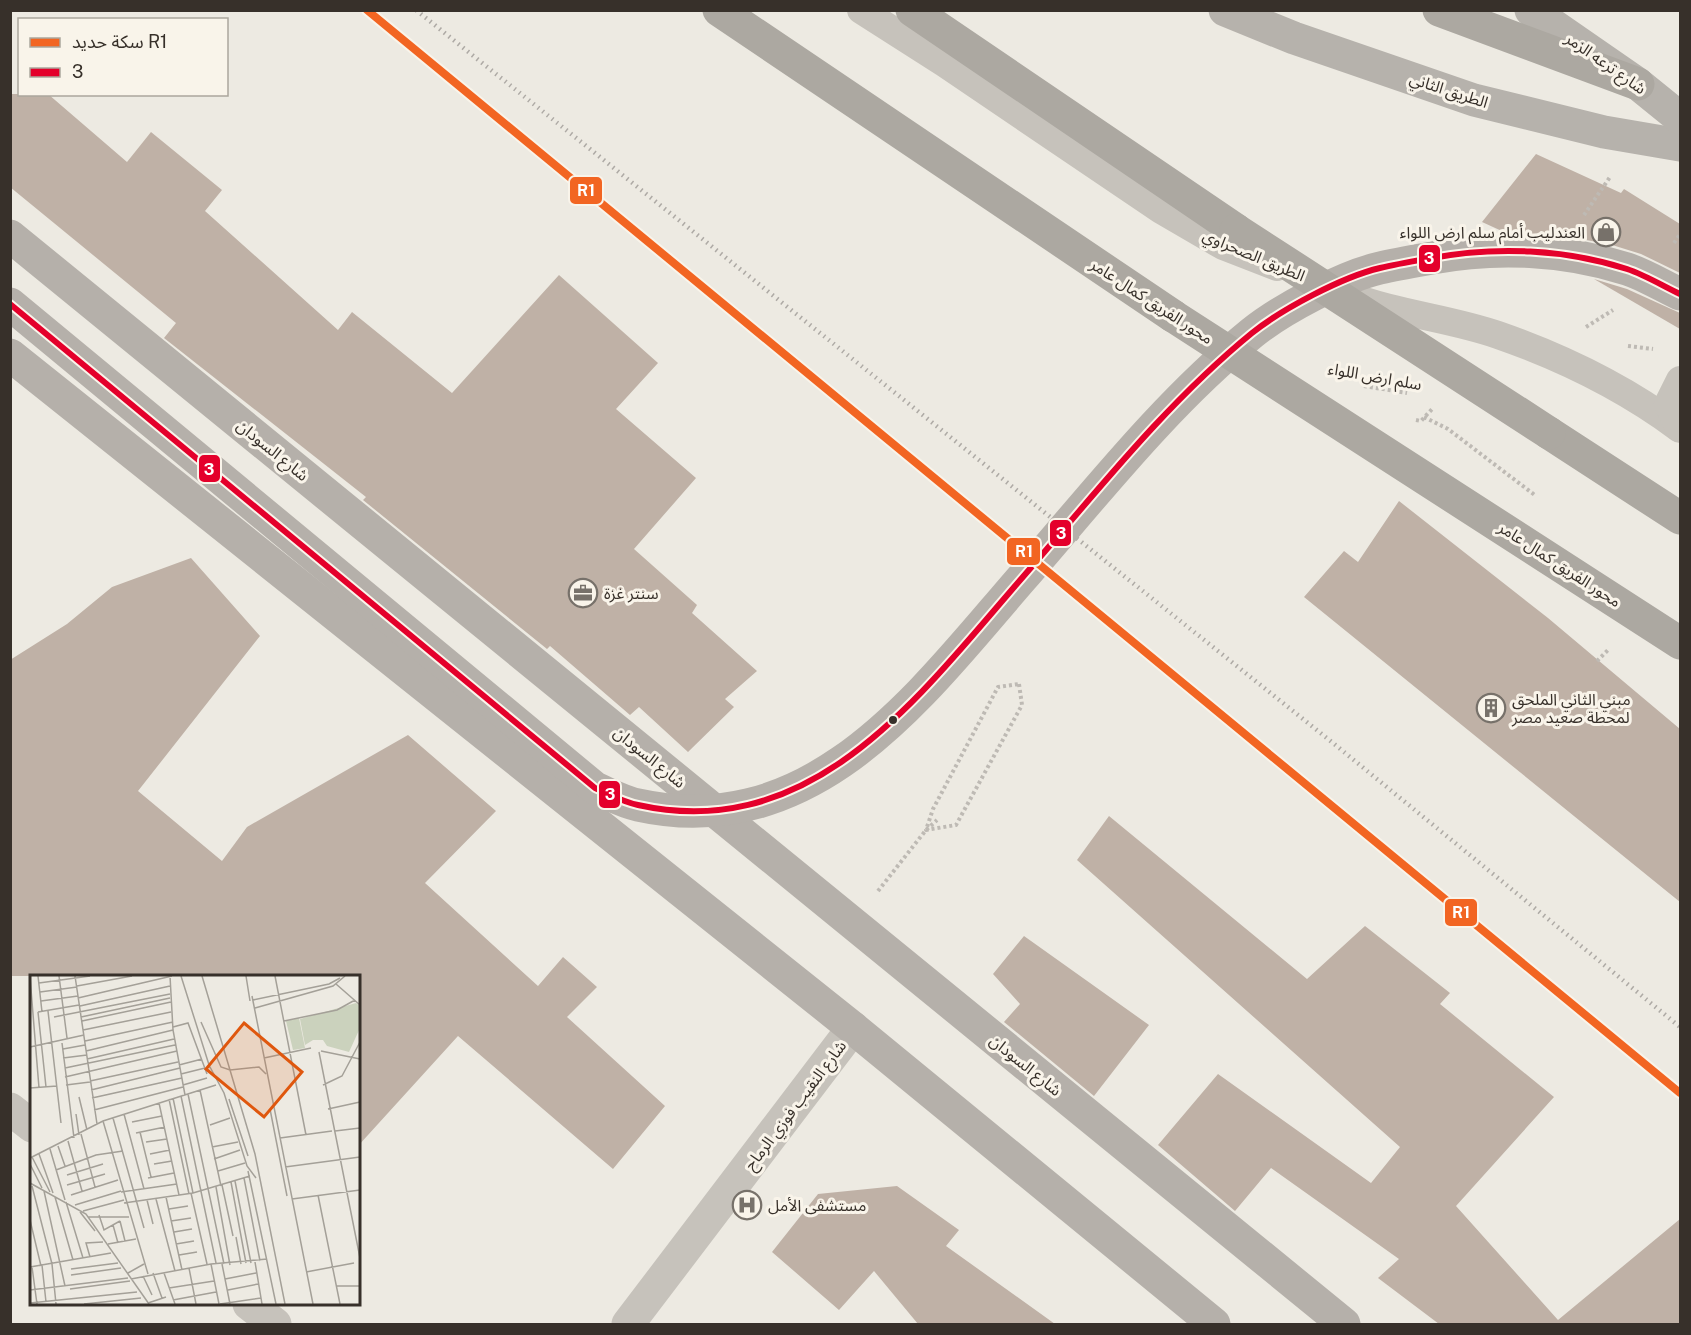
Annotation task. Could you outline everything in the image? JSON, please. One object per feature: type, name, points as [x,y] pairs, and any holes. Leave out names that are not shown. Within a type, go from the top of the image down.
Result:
[{"type":"highway","name":"محور الفريق كمال عامر","points":[[718,10],[1173,316],[1680,643]]},
{"type":"highway","points":[[912,10],[1236,230],[1680,518]]},
{"type":"highway","points":[[1439,10],[1638,84]]},
{"type":"main road","name":"شارع السودان","points":[[10,236],[1344,1324]]},
{"type":"main road","points":[[10,304],[595,788],[635,805],[691,813],[745,805],[801,787],[856,752],[913,704],[1137,446],[1197,382],[1254,331],[1308,297],[1377,268],[1459,253],[1525,252],[1558,252],[1628,270],[1680,294]]},
{"type":"main road","points":[[10,355],[853,1028],[1214,1324]]},
{"type":"street","name":"الطريق الثاني","points":[[1225,10],[1294,38],[1473,100],[1637,138],[1680,145]]},
{"type":"street","name":"شارع ترعه الزمر","points":[[1531,10],[1638,84],[1680,118]]},
{"type":"street","name":"شارع النقيب فوزي الرماح","points":[[627,1324],[853,1028]]},
{"type":"street","points":[[10,1108],[30,1124]]},
{"type":"street","points":[[250,1305],[275,1324]]},
{"type":"lane","name":"الطريق الصحراوي","points":[[861,10],[944,63],[1161,210],[1223,246],[1367,302],[1497,335],[1582,369],[1641,400],[1680,429]]},
{"type":"lane","points":[[1680,380],[1668,404],[1680,429]]},
{"type":"path","points":[[1579,224],[1637,138]]},
{"type":"path","name":"سلم ارض اللواء","points":[[1362,385],[1417,395]]},
{"type":"path","points":[[1019,684],[1022,705],[956,825],[926,830],[933,809],[998,687],[1019,684]]},
{"type":"path","points":[[853,923],[926,830],[937,820]]},
{"type":"building","points":[[10,94],[50,96],[127,162],[151,132],[222,190],[205,211],[338,330],[352,312],[452,393],[559,275],[658,363],[616,409],[696,478],[634,549],[697,605],[692,613],[757,671],[725,699],[734,707],[688,752],[639,707],[630,715],[550,646],[547,649],[363,500],[366,497],[164,338],[176,323],[10,187]]},
{"type":"building","points":[[1536,154],[1621,193],[1624,189],[1680,224],[1680,273],[1641,254],[1609,244],[1557,235],[1504,232],[1482,222]]},
{"type":"building","points":[[1594,279],[1627,289],[1680,313],[1680,329]]},
{"type":"building","points":[[1399,501],[1548,618],[1680,729],[1680,902],[1304,597],[1344,551],[1358,562]]},
{"type":"building","points":[[191,558],[260,636],[138,791],[222,861],[247,827],[408,735],[496,811],[425,883],[538,986],[563,957],[597,987],[567,1017],[665,1106],[613,1169],[458,1036],[360,1144],[360,975],[10,976],[10,660],[67,624],[112,587]]},
{"type":"building","points":[[1109,816],[1307,979],[1365,926],[1450,993],[1440,1004],[1554,1097],[1456,1206],[1558,1320],[1680,1219],[1680,1324],[1439,1324],[1378,1278],[1399,1259],[1271,1168],[1235,1211],[1158,1145],[1218,1074],[1371,1183],[1400,1147],[1077,860]]},
{"type":"building","points":[[1024,936],[1149,1025],[1094,1096],[1004,1022],[1020,1004],[993,974]]},
{"type":"building","points":[[897,1186],[959,1230],[946,1246],[1055,1324],[918,1324],[874,1271],[839,1310],[772,1252],[818,1194]]},
{"type":"railway","points":[[416,10],[1333,743],[1680,1027]]},
{"type":"rail line","name":"R1","points":[[367,10],[1680,1093]]},
{"type":"transit line","name":"3","points":[[10,304],[595,788],[638,805],[701,811],[758,802],[810,781],[858,750],[903,711],[944,668],[1132,451],[1190,389],[1252,333],[1279,314],[1313,295],[1365,272],[1380,268],[1456,254],[1505,251],[1555,254],[1603,262],[1634,271],[1680,294]]},
{"type":"place","name":"العندليب أمام سلم ارض اللواء","points":[[1606,232]]},
{"type":"place","name":"سنتر غزة","points":[[583,593]]},
{"type":"place","name":"مبني الثاني الملحق لمحطة صعيد مصر","points":[[1491,708]]},
{"type":"place","name":"مستشفى الأمل","points":[[747,1205]]}]
